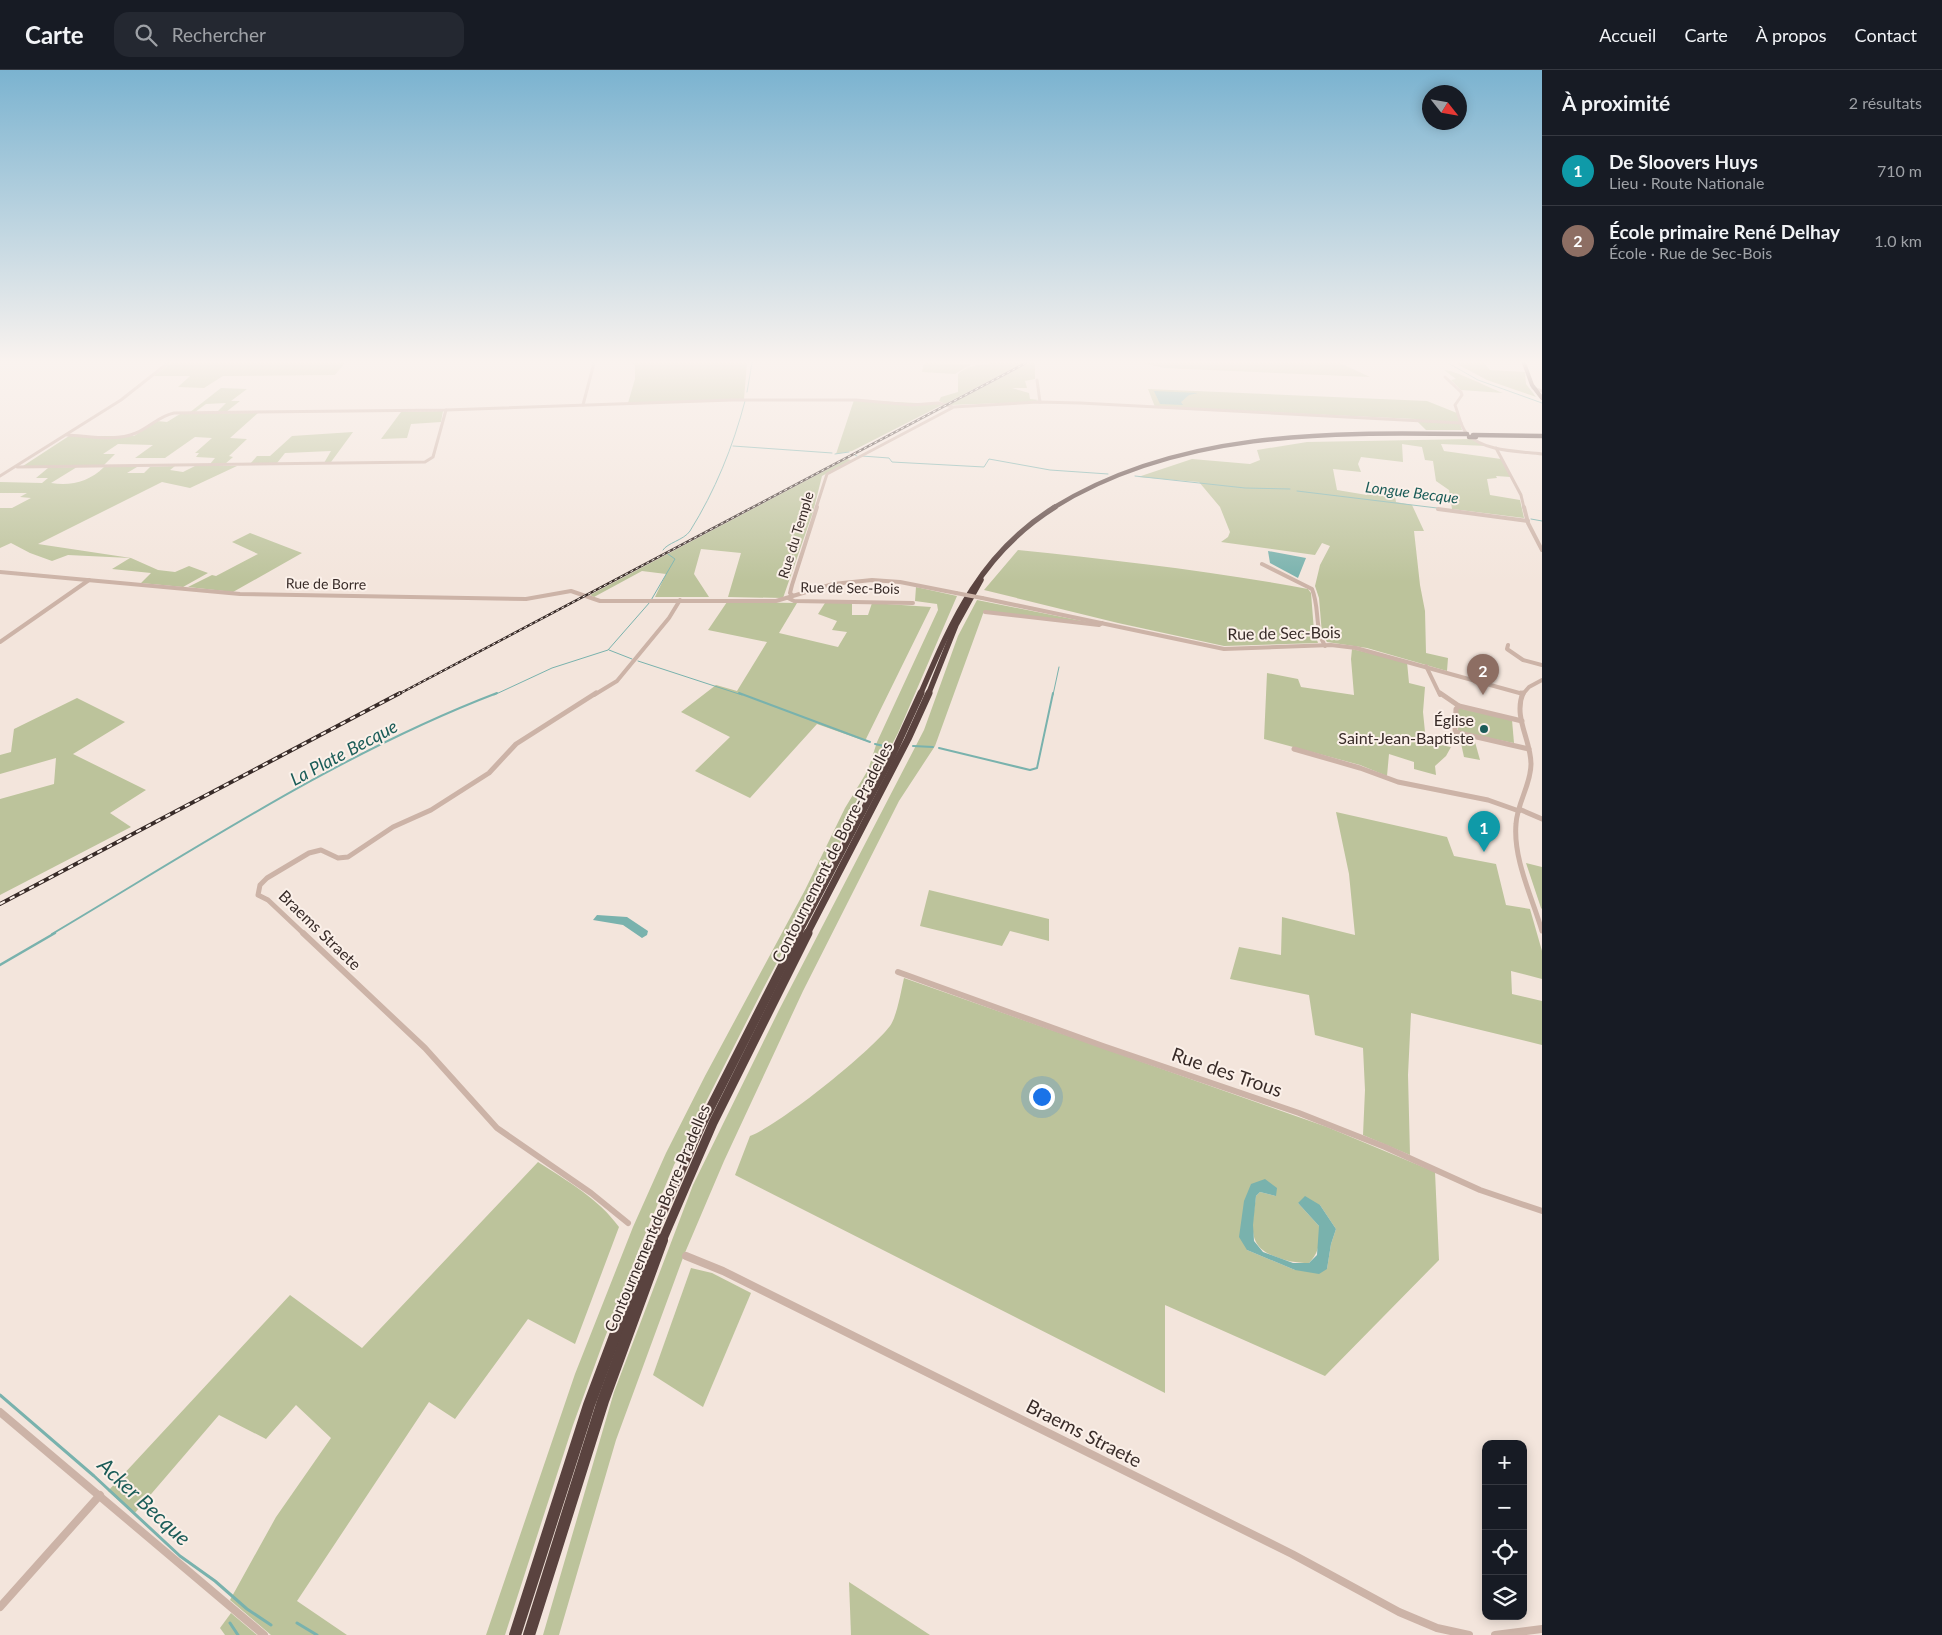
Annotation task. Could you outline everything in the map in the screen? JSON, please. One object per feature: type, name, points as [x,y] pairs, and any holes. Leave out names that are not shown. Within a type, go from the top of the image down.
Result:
[{"type":"highway","points":[[515,1635],[553,1510],[594,1388],[672,1189],[725,1078],[909,723],[958,608],[982,570],[1018,533],[1058,504],[1110,478],[1165,459],[1234,444],[1320,436]]},
{"type":"highway","name":"Contournement de Borre-Pradelles","points":[[529,1635],[606,1389],[645,1282],[685,1184],[732,1084],[912,732],[961,615],[986,573],[1019,538],[1065,504],[1118,478],[1168,461],[1238,446],[1308,438],[1353,436]]},
{"type":"highway","points":[[1473,436],[1542,437]]},
{"type":"street","points":[[0,476],[65,436]]},
{"type":"street","points":[[17,467],[426,462],[433,457],[439,436]]},
{"type":"street","name":"Rue du Temple","points":[[792,595],[790,593],[792,585],[826,474],[899,436]]},
{"type":"street","points":[[1472,436],[1475,440],[1496,448],[1542,454]]},
{"type":"street","points":[[1496,448],[1521,495],[1528,521],[1542,550]]},
{"type":"street","points":[[0,470],[11,470]]},
{"type":"street","points":[[1438,509],[1528,521]]},
{"type":"street","points":[[1262,564],[1312,589],[1315,596],[1318,632],[1325,646]]},
{"type":"street","name":"Rue de Borre","points":[[0,572],[236,594],[526,598],[571,591],[598,600],[651,600]]},
{"type":"street","points":[[0,642],[90,579]]},
{"type":"street","name":"Rue de Sec-Bois","points":[[651,600],[776,601],[837,583],[864,580],[896,581],[1227,650],[1325,646],[1364,649],[1522,694]]},
{"type":"street","name":"Rue de Sec-Bois","points":[[788,598],[794,601],[913,603]]},
{"type":"street","name":"Braems Straete","points":[[628,1222],[502,1132],[419,1042],[268,900],[258,895],[264,880],[306,855],[321,850],[338,858],[348,857],[393,827],[431,810],[487,775],[499,765],[516,744],[559,715],[617,682],[667,621],[680,600]]},
{"type":"street","name":"Rue de Sec-Bois","points":[[985,612],[1098,625],[1102,623]]},
{"type":"street","points":[[1508,645],[1506,648],[1519,658],[1542,665]]},
{"type":"street","points":[[1426,666],[1441,696],[1459,706],[1522,721]]},
{"type":"street","points":[[1542,680],[1522,694],[1520,707],[1529,749],[1530,782],[1519,810],[1516,824],[1516,840],[1542,931]]},
{"type":"street","points":[[1459,706],[1456,709],[1455,731],[1458,734],[1529,749]]},
{"type":"street","points":[[1294,749],[1364,769],[1394,780],[1484,799],[1542,819]]},
{"type":"street","name":"Rue des Trous","points":[[898,972],[1103,1046],[1299,1112],[1385,1147],[1487,1193],[1542,1210]]},
{"type":"street","name":"Braems Straete","points":[[686,1256],[723,1271],[1054,1437],[1282,1548],[1399,1612],[1437,1628],[1470,1635]]},
{"type":"street","points":[[0,1412],[264,1635]]},
{"type":"street","points":[[0,1607],[100,1495]]},
{"type":"street","points":[[1495,1635],[1542,1629]]},
{"type":"green space","points":[[69,436],[232,436],[230,438],[247,439],[229,456],[233,457],[225,464],[210,464],[215,458],[196,457],[199,453],[195,453],[212,438],[195,437],[165,458],[135,458],[153,445],[118,444],[103,454],[115,454],[103,466],[23,466]]},
{"type":"green space","points":[[292,436],[350,436],[331,462],[324,463],[331,451],[285,453],[277,463],[250,464],[257,456],[270,456]]},
{"type":"green space","points":[[383,436],[408,436],[407,438],[381,439]]},
{"type":"green space","points":[[842,436],[881,436],[852,451],[836,454]]},
{"type":"green space","points":[[1473,439],[1487,446],[1441,444],[1444,451],[1501,459],[1511,477],[1496,476],[1497,478],[1487,479],[1490,495],[1520,500],[1524,518],[1452,509],[1449,490],[1436,481],[1433,461],[1425,460],[1422,447],[1402,444],[1403,462],[1361,457],[1358,464],[1361,472],[1333,469],[1337,490],[1367,495],[1368,491],[1395,496],[1396,502],[1412,505],[1424,531],[1414,531],[1425,611],[1426,653],[1448,658],[1447,671],[1367,648],[1327,642],[1322,634],[1319,598],[1315,586],[1320,565],[1330,546],[1322,543],[1315,555],[1221,542],[1228,537],[1230,532],[1220,507],[1199,482],[1138,477],[1192,459],[1250,464],[1260,460],[1257,450],[1307,442]]},
{"type":"green space","points":[[847,459],[851,460],[822,476],[813,512],[783,598],[728,597],[741,553],[701,549],[694,574],[709,597],[655,597],[666,574],[642,571],[594,597],[590,595]]},
{"type":"green space","points":[[175,466],[170,470],[183,472],[195,466],[237,466],[190,488],[162,482],[38,544],[131,558],[158,570],[175,572],[189,566],[208,573],[183,587],[141,583],[151,573],[112,569],[130,558],[68,555],[52,561],[30,553],[11,543],[0,548],[0,508],[12,508],[31,498],[20,497],[27,493],[0,493],[0,482],[42,483],[48,478],[36,478],[48,468],[77,467],[51,483],[66,484],[86,479],[104,467],[137,467],[127,473],[144,473],[150,467]]},
{"type":"green space","points":[[250,533],[302,553],[233,592],[188,587],[212,575],[216,576],[258,554],[232,542]]},
{"type":"green space","points":[[1018,550],[1163,566],[1308,589],[1311,593],[1314,631],[1318,643],[1224,646],[1118,623],[984,590]]},
{"type":"green space","points":[[916,587],[957,596],[898,733],[763,989],[674,1165],[639,1249],[573,1425],[505,1635],[486,1635],[575,1374],[633,1227],[666,1153],[705,1076],[805,890],[845,808],[868,770],[877,742],[938,610],[937,604],[915,601]]},
{"type":"green space","points":[[977,600],[1092,623],[984,611],[935,746],[899,801],[803,991],[724,1161],[684,1255],[616,1440],[559,1635],[543,1635],[614,1392],[693,1185],[779,1010],[924,730],[958,636]]},
{"type":"green space","points":[[727,602],[797,603],[779,633],[838,647],[847,632],[832,630],[837,621],[818,614],[825,603],[852,603],[852,615],[868,615],[872,603],[931,607],[865,741],[817,724],[750,798],[695,771],[730,737],[681,712],[716,685],[737,691],[767,642],[708,630]]},
{"type":"green space","points":[[1352,649],[1407,662],[1409,683],[1425,687],[1423,712],[1426,742],[1451,747],[1446,756],[1435,766],[1436,775],[1414,769],[1414,762],[1389,754],[1387,776],[1360,765],[1264,739],[1267,673],[1298,679],[1301,687],[1354,695]]},
{"type":"green space","points":[[77,698],[125,722],[73,754],[146,790],[110,813],[131,827],[0,895],[0,799],[54,784],[56,758],[0,774],[0,755],[11,752],[14,729]]},
{"type":"green space","points":[[1458,708],[1512,720],[1514,743],[1458,732]]},
{"type":"green space","points":[[1460,739],[1475,742],[1480,760],[1464,757]]},
{"type":"green space","points":[[1336,812],[1447,837],[1454,856],[1496,864],[1506,905],[1530,909],[1542,951],[1542,979],[1511,971],[1512,994],[1542,1001],[1542,1045],[1411,1013],[1408,1075],[1410,1155],[1363,1135],[1365,1090],[1363,1048],[1315,1035],[1309,995],[1230,979],[1239,947],[1281,955],[1282,917],[1355,935],[1349,874]]},
{"type":"green space","points":[[1526,863],[1542,867],[1542,909],[1541,908]]},
{"type":"green space","points":[[929,890],[1049,919],[1049,941],[1010,931],[1002,946],[920,926]]},
{"type":"green space","points":[[904,978],[1327,1127],[1435,1172],[1439,1260],[1325,1376],[1165,1305],[1165,1393],[735,1175],[750,1136],[782,1118],[824,1087],[864,1053],[890,1026],[897,1010]],"holes":[[[1251,1184],[1276,1196],[1260,1192],[1256,1196],[1253,1232],[1259,1246],[1265,1252],[1274,1256],[1295,1262],[1309,1263],[1313,1259],[1318,1246],[1319,1226],[1298,1203],[1320,1205],[1336,1229],[1331,1244],[1327,1269],[1295,1270],[1247,1250]]]},
{"type":"green space","points":[[538,1162],[571,1183],[602,1207],[619,1227],[575,1344],[528,1319],[455,1419],[429,1402],[297,1601],[347,1635],[271,1635],[230,1600],[276,1517],[331,1438],[296,1405],[266,1439],[219,1415],[134,1514],[108,1491],[290,1295],[362,1348]]},
{"type":"green space","points":[[691,1268],[712,1273],[751,1293],[703,1407],[653,1375]]},
{"type":"green space","points":[[849,1582],[930,1635],[851,1635]]},
{"type":"green space","points":[[231,1613],[257,1635],[225,1635],[220,1628]]},
{"type":"water","points":[[1268,551],[1306,558],[1298,578],[1270,563]]},
{"type":"water","points":[[597,915],[627,917],[648,931],[647,935],[642,938],[623,925],[593,920]]},
{"type":"water","points":[[1265,1179],[1277,1188],[1276,1196],[1260,1192],[1256,1196],[1253,1225],[1254,1241],[1263,1252],[1293,1263],[1309,1263],[1317,1255],[1319,1226],[1298,1203],[1305,1196],[1320,1205],[1336,1229],[1331,1244],[1327,1269],[1319,1274],[1295,1270],[1247,1250],[1239,1237],[1244,1201],[1251,1184]]},
{"type":"waterway","name":"La Plate Becque","points":[[663,550],[690,531],[707,500],[735,436]]},
{"type":"waterway","name":"Longue Becque","points":[[733,446],[832,453]]},
{"type":"waterway","name":"Longue Becque","points":[[835,454],[849,452]]},
{"type":"waterway","name":"Longue Becque","points":[[862,456],[889,458],[892,462],[984,467],[989,459],[1050,470],[1108,474]]},
{"type":"waterway","name":"Longue Becque","points":[[1135,476],[1245,488],[1290,489]]},
{"type":"waterway","name":"Longue Becque","points":[[1297,491],[1437,508]]},
{"type":"waterway","name":"Longue Becque","points":[[1531,519],[1542,521]]},
{"type":"waterway","name":"La Plate Becque","points":[[494,695],[552,668],[608,650],[650,602],[675,559],[668,554]]},
{"type":"waterway","points":[[609,650],[632,659]]},
{"type":"waterway","points":[[638,661],[742,695]]},
{"type":"waterway","points":[[1053,695],[1059,667]]},
{"type":"waterway","name":"La Plate Becque","points":[[52,934],[215,836],[325,773],[439,717],[497,693]]},
{"type":"waterway","points":[[739,693],[870,742]]},
{"type":"waterway","points":[[939,748],[1030,770],[1037,768],[1053,693]]},
{"type":"waterway","points":[[875,744],[888,747]]},
{"type":"waterway","points":[[913,746],[933,747]]},
{"type":"waterway","name":"La Plate Becque","points":[[0,965],[55,933]]},
{"type":"waterway","name":"Acker Becque","points":[[0,1395],[94,1476],[180,1556],[215,1581],[247,1609],[271,1625]]},
{"type":"waterway","points":[[230,1623],[238,1635]]},
{"type":"waterway","name":"Acker Becque","points":[[297,1623],[317,1635]]},
{"type":"railway","points":[[397,695],[888,436]]},
{"type":"railway","points":[[0,904],[400,693]]},
{"type":"place","name":"École primaire René Delhay","points":[[1483,695]]},
{"type":"place","name":"Église Saint-Jean-Baptiste","points":[[1484,729]]},
{"type":"place","name":"De Sloovers Huys","points":[[1484,852]]}]
